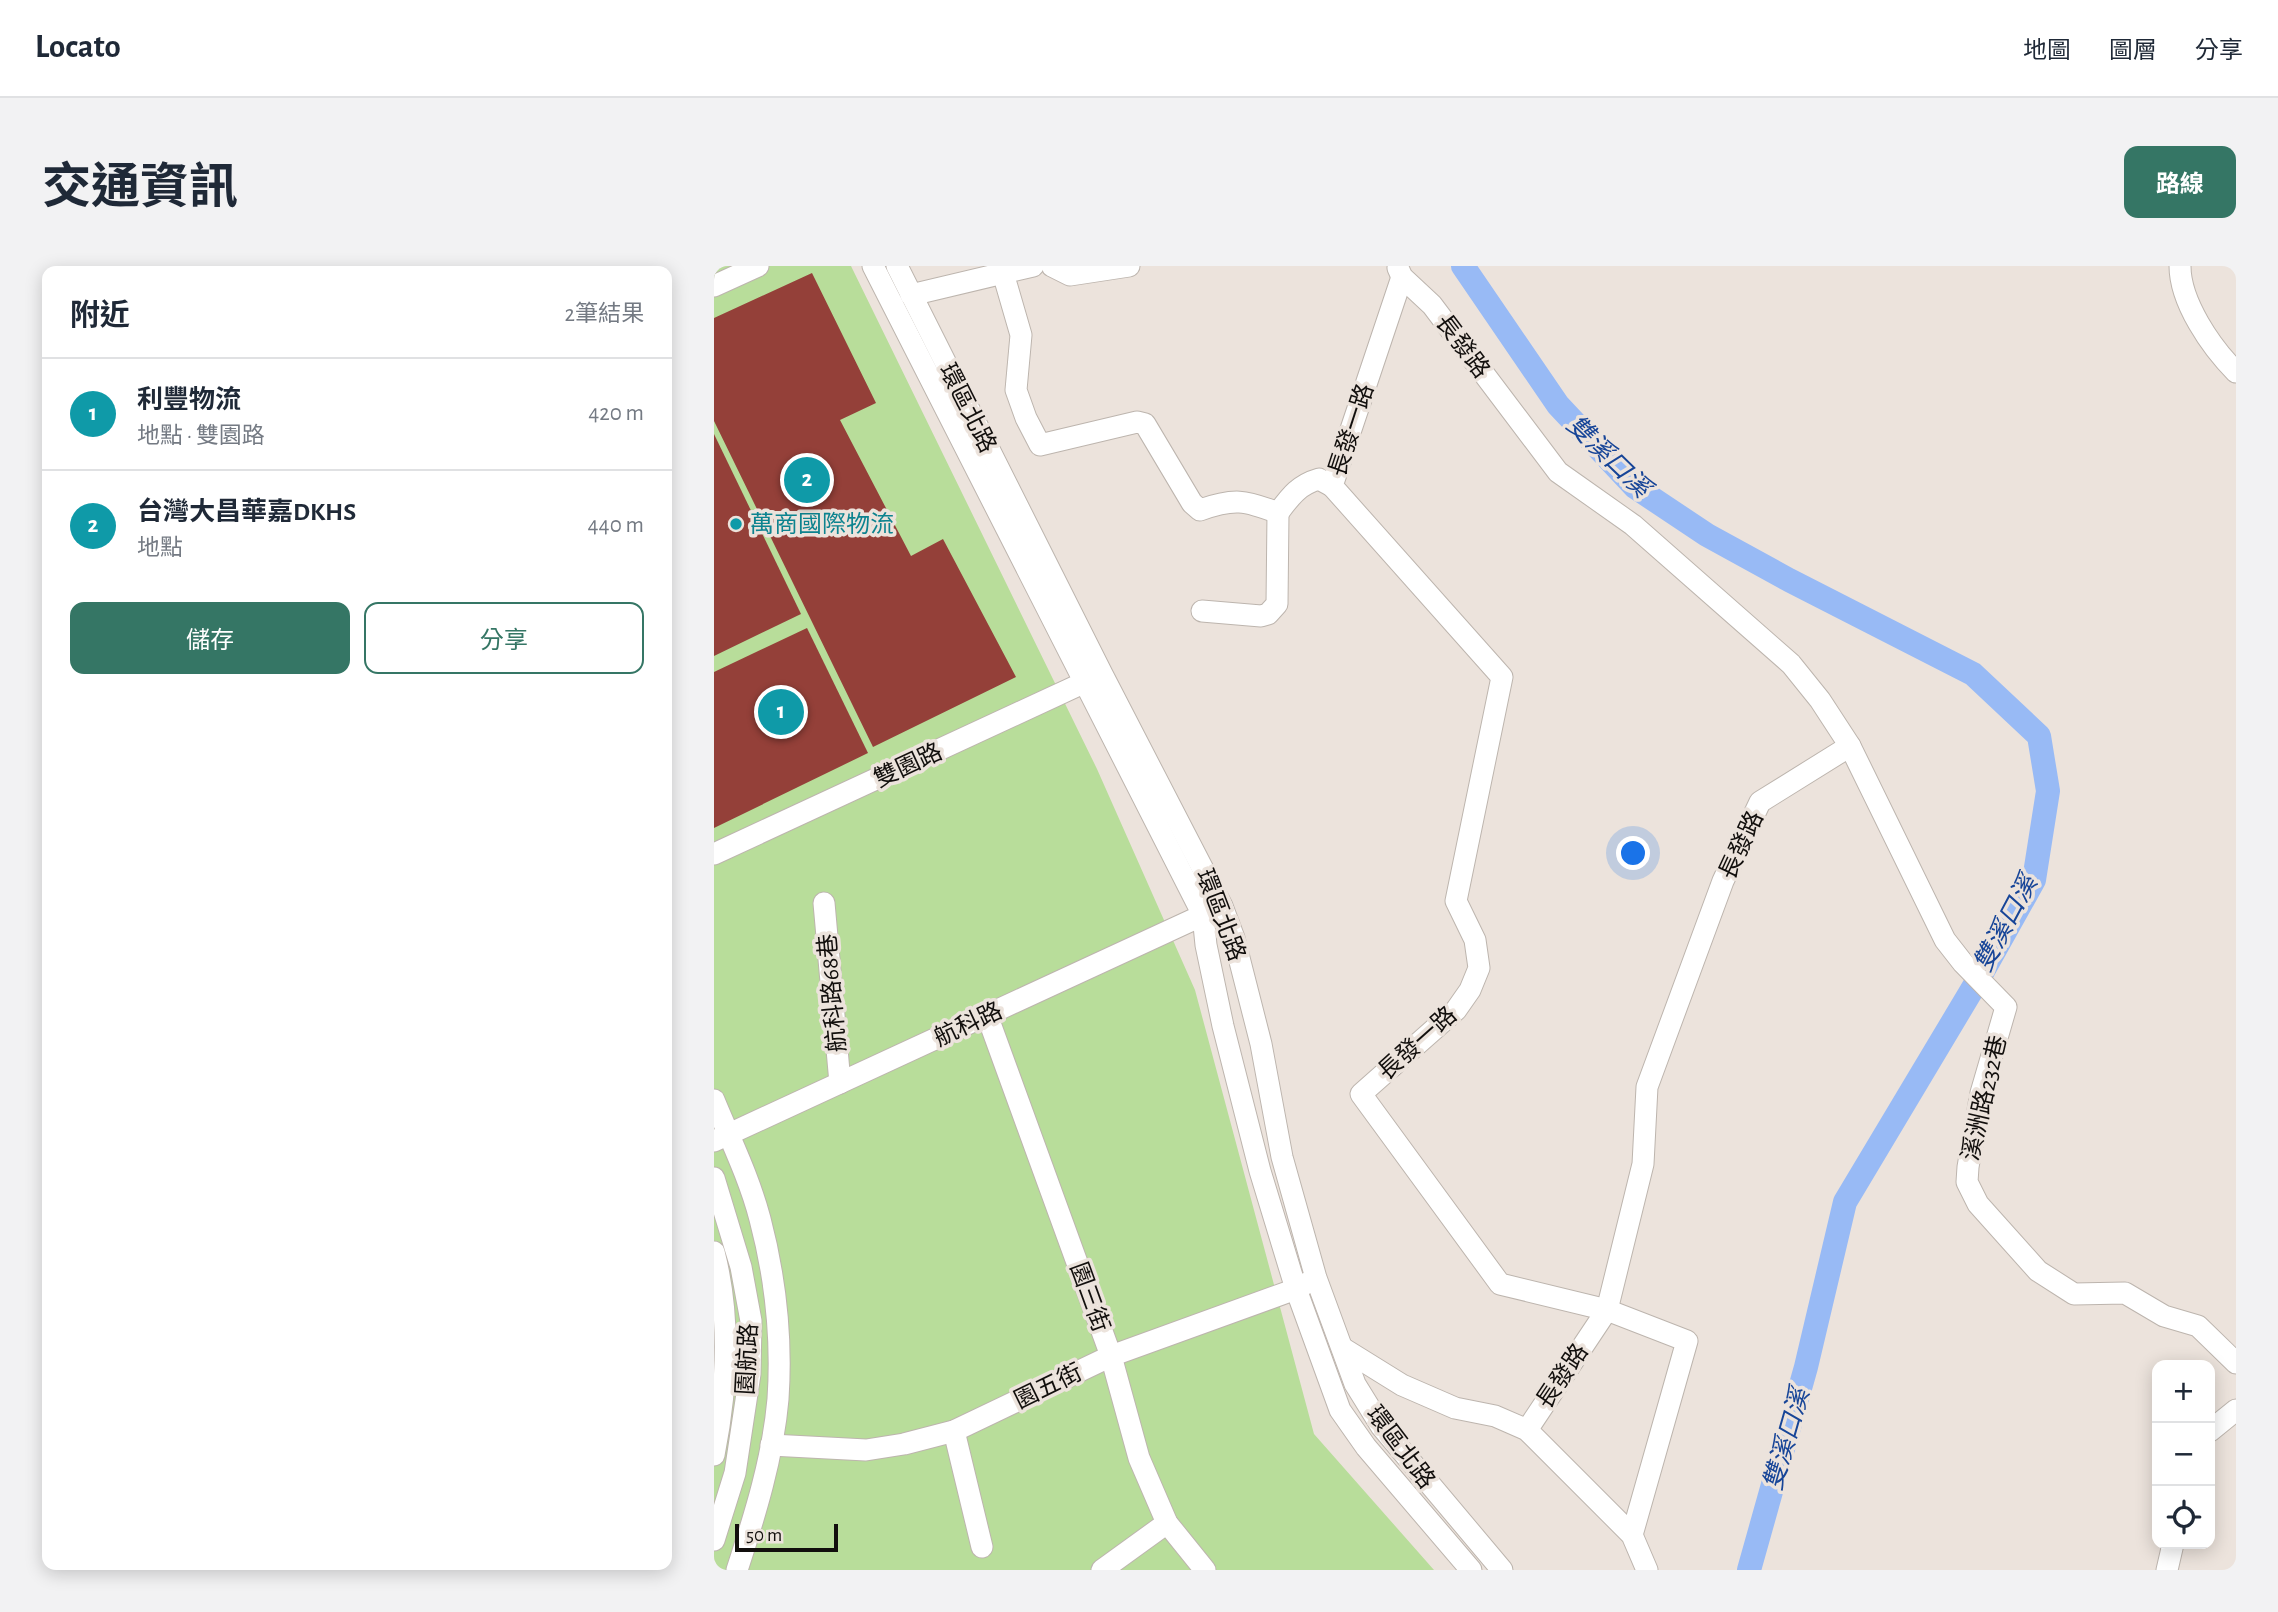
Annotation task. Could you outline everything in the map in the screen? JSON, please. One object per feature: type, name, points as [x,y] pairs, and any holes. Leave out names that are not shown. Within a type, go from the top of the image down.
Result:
[{"type":"street","points":[[714,286],[758,266]]},
{"type":"street","name":"環區北路","points":[[873,266],[1213,911],[1234,937],[1261,1044],[1282,1157],[1317,1278],[1355,1384],[1381,1426],[1502,1570]]},
{"type":"street","name":"環區北路","points":[[897,266],[1093,679]]},
{"type":"street","points":[[911,295],[1033,266]]},
{"type":"street","points":[[1052,266],[1070,275],[1129,266]]},
{"type":"street","points":[[2180,266],[2189,305],[2206,334],[2236,372]]},
{"type":"street","name":"長發一路","points":[[1399,272],[1332,486],[1502,677],[1456,901],[1475,940],[1479,968],[1470,990],[1456,1010],[1361,1094],[1500,1284],[1607,1310],[1687,1341],[1632,1535]]},
{"type":"street","name":"長發路","points":[[1399,272],[1432,305],[1558,472],[1633,525],[1791,664],[1820,700],[1850,746],[1760,802],[1723,881],[1647,1087],[1643,1164],[1607,1310],[1527,1430],[1632,1535],[1647,1570]]},
{"type":"street","points":[[1003,273],[1021,335],[1016,390],[1040,445],[1137,422],[1145,424],[1192,503],[1200,510],[1221,502],[1240,501],[1278,513]]},
{"type":"street","points":[[1202,611],[1261,616],[1268,614],[1277,604],[1278,513],[1294,491],[1309,482],[1319,479],[1332,486]]},
{"type":"street","name":"雙園路","points":[[714,855],[1093,679]]},
{"type":"street","name":"溪洲路232巷","points":[[1850,746],[1945,940],[1963,963],[2006,1007],[1982,1093],[1968,1167],[1967,1182],[1978,1204],[2038,1271],[2074,1294],[2125,1293],[2164,1316],[2198,1326],[2236,1363]]},
{"type":"street","name":"航科路68巷","points":[[824,903],[840,1083]]},
{"type":"street","name":"環區北路","points":[[1213,911],[1206,945],[1238,1086],[1260,1171],[1296,1289],[1340,1410],[1366,1447],[1471,1570]]},
{"type":"street","name":"航科路","points":[[721,1138],[1213,911]]},
{"type":"street","name":"園三街","points":[[987,1015],[1111,1356],[1139,1458],[1167,1523],[1205,1570]]},
{"type":"street","points":[[714,1100],[721,1138],[748,1179],[760,1217],[769,1258],[778,1356],[778,1399],[771,1445],[737,1570]]},
{"type":"street","name":"園航路","points":[[714,1178],[741,1267],[751,1321],[750,1374],[736,1473],[714,1540]]},
{"type":"street","points":[[714,1252],[725,1333],[725,1375],[714,1455]]},
{"type":"street","name":"園五街","points":[[771,1445],[825,1450],[866,1450],[904,1444],[954,1431],[1111,1356],[1296,1289],[1317,1278]]},
{"type":"street","points":[[1343,1349],[1402,1385],[1455,1408],[1495,1416],[1527,1430]]},
{"type":"street","points":[[2215,1427],[2236,1410]]},
{"type":"street","points":[[954,1431],[982,1547]]},
{"type":"street","points":[[1102,1570],[1167,1523]]},
{"type":"street","points":[[2167,1570],[2172,1549]]},
{"type":"green space","points":[[714,266],[851,266],[1097,769],[1195,990],[1314,1434],[1434,1570],[714,1570]]},
{"type":"building","points":[[812,273],[876,403],[840,420],[911,556],[943,539],[1016,677],[873,747],[714,421],[714,318]]},
{"type":"building","name":"萬商國際物流","points":[[714,434],[801,614],[714,656]]},
{"type":"building","points":[[807,628],[868,753],[714,828],[714,672]]},
{"type":"waterway","name":"雙溪口溪","points":[[1463,266],[1558,405],[1635,487],[1707,535],[1973,674],[2039,736],[2048,791],[2034,880],[1982,973],[1845,1202],[1806,1367],[1749,1570]]},
{"type":"place","name":"台灣大昌華嘉DKHS","points":[[807,480]]},
{"type":"place","name":"萬商國際物流","points":[[736,524]]},
{"type":"place","name":"利豐物流","points":[[781,712]]}]
